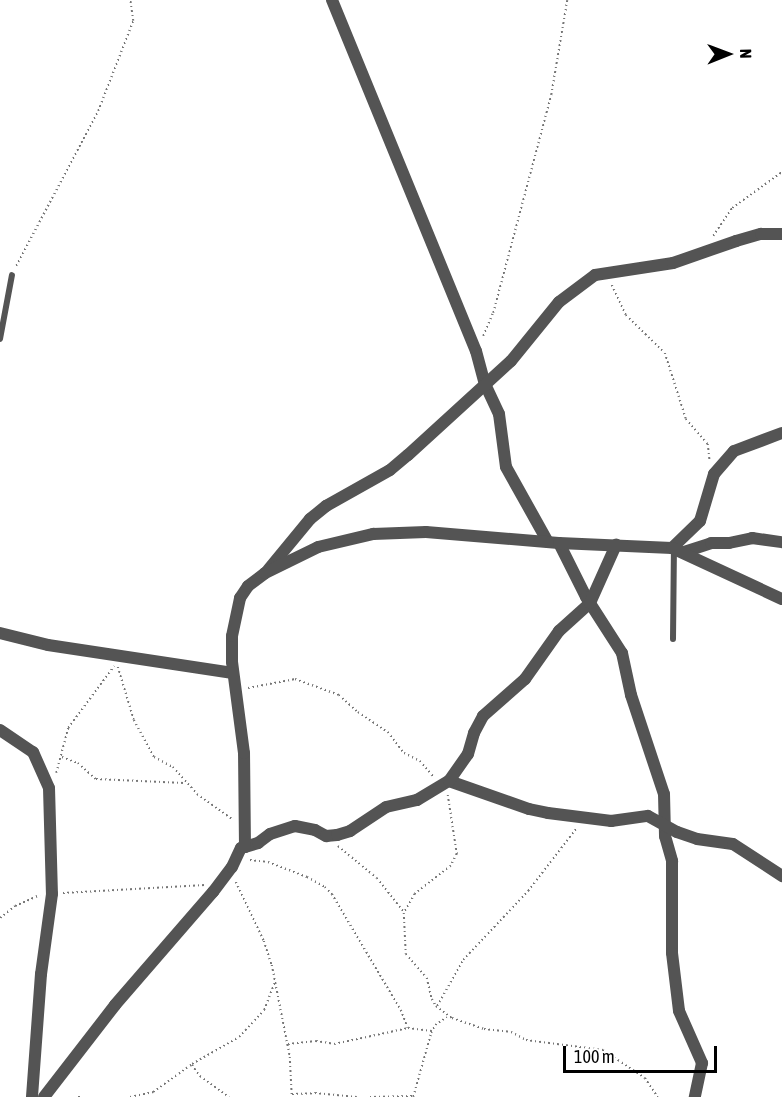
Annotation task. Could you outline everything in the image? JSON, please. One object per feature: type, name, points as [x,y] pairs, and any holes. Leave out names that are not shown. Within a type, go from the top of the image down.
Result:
[{"type":"street","points":[[332,0],[476,351],[485,384],[500,414],[506,467],[622,653],[634,705],[664,794],[664,824],[672,861],[672,952],[679,1011],[702,1063],[695,1097]]},
{"type":"street","points":[[265,573],[310,519],[326,506],[390,470],[527,344],[559,302],[595,275],[673,263],[762,234],[782,234]]},
{"type":"street","points":[[677,550],[700,521],[714,474],[734,451],[782,433]]},
{"type":"street","points":[[44,1097],[122,996],[225,876],[241,852],[244,828],[244,753],[233,673],[232,636],[240,598],[248,586],[265,573],[318,547],[373,534],[426,532],[554,543],[677,550],[752,538],[782,542]]},
{"type":"street","points":[[241,852],[270,834],[295,826],[315,830],[326,836],[350,831],[386,807],[417,800],[448,782],[468,754],[483,716],[525,679],[559,631],[591,603],[616,545]]},
{"type":"street","points":[[677,550],[782,599]]},
{"type":"street","points":[[0,633],[48,645],[233,673]]},
{"type":"street","points":[[0,730],[33,752],[49,788],[52,894],[41,974],[32,1097]]},
{"type":"street","points":[[448,782],[530,809],[611,821],[639,815],[648,816],[697,839],[733,844],[782,876]]},
{"type":"lane","points":[[0,339],[12,275]]},
{"type":"lane","points":[[673,639],[677,550]]},
{"type":"path","points":[[12,275],[98,111],[133,21],[130,0]]},
{"type":"path","points":[[476,351],[494,313],[519,208],[550,95],[567,0]]},
{"type":"path","points":[[705,252],[720,223],[732,208],[782,172]]},
{"type":"path","points":[[607,273],[626,315],[665,353],[686,420],[709,446],[711,469],[714,474]]},
{"type":"path","points":[[49,788],[61,757],[68,728],[116,664],[134,720],[154,758],[173,766],[197,795],[244,828]]},
{"type":"path","points":[[235,688],[276,684],[295,679],[339,695],[358,712],[388,732],[404,753],[420,760],[435,777],[448,782],[457,855],[451,866],[415,894],[404,913],[406,954],[427,978],[436,1006],[447,1016],[484,1029],[511,1032],[526,1040],[603,1050],[645,1078],[658,1097]]},
{"type":"path","points":[[61,757],[78,763],[91,776],[102,780],[185,783]]},
{"type":"path","points":[[436,1006],[463,960],[528,891],[556,852],[588,816]]},
{"type":"path","points":[[326,836],[377,878],[404,913]]},
{"type":"path","points":[[241,852],[325,887],[401,1010],[408,1028]]},
{"type":"path","points":[[0,918],[30,899],[52,894],[98,889],[202,885],[225,876],[264,941],[276,980],[279,1011],[288,1044],[291,1096],[315,1093],[357,1097]]},
{"type":"path","points":[[130,1097],[153,1092],[252,1026],[264,1010],[276,980]]},
{"type":"path","points":[[370,1097],[413,1097],[432,1031],[447,1016]]},
{"type":"path","points":[[288,1044],[316,1041],[334,1044],[408,1028],[432,1031]]},
{"type":"path","points":[[192,1064],[200,1076],[229,1097]]}]
